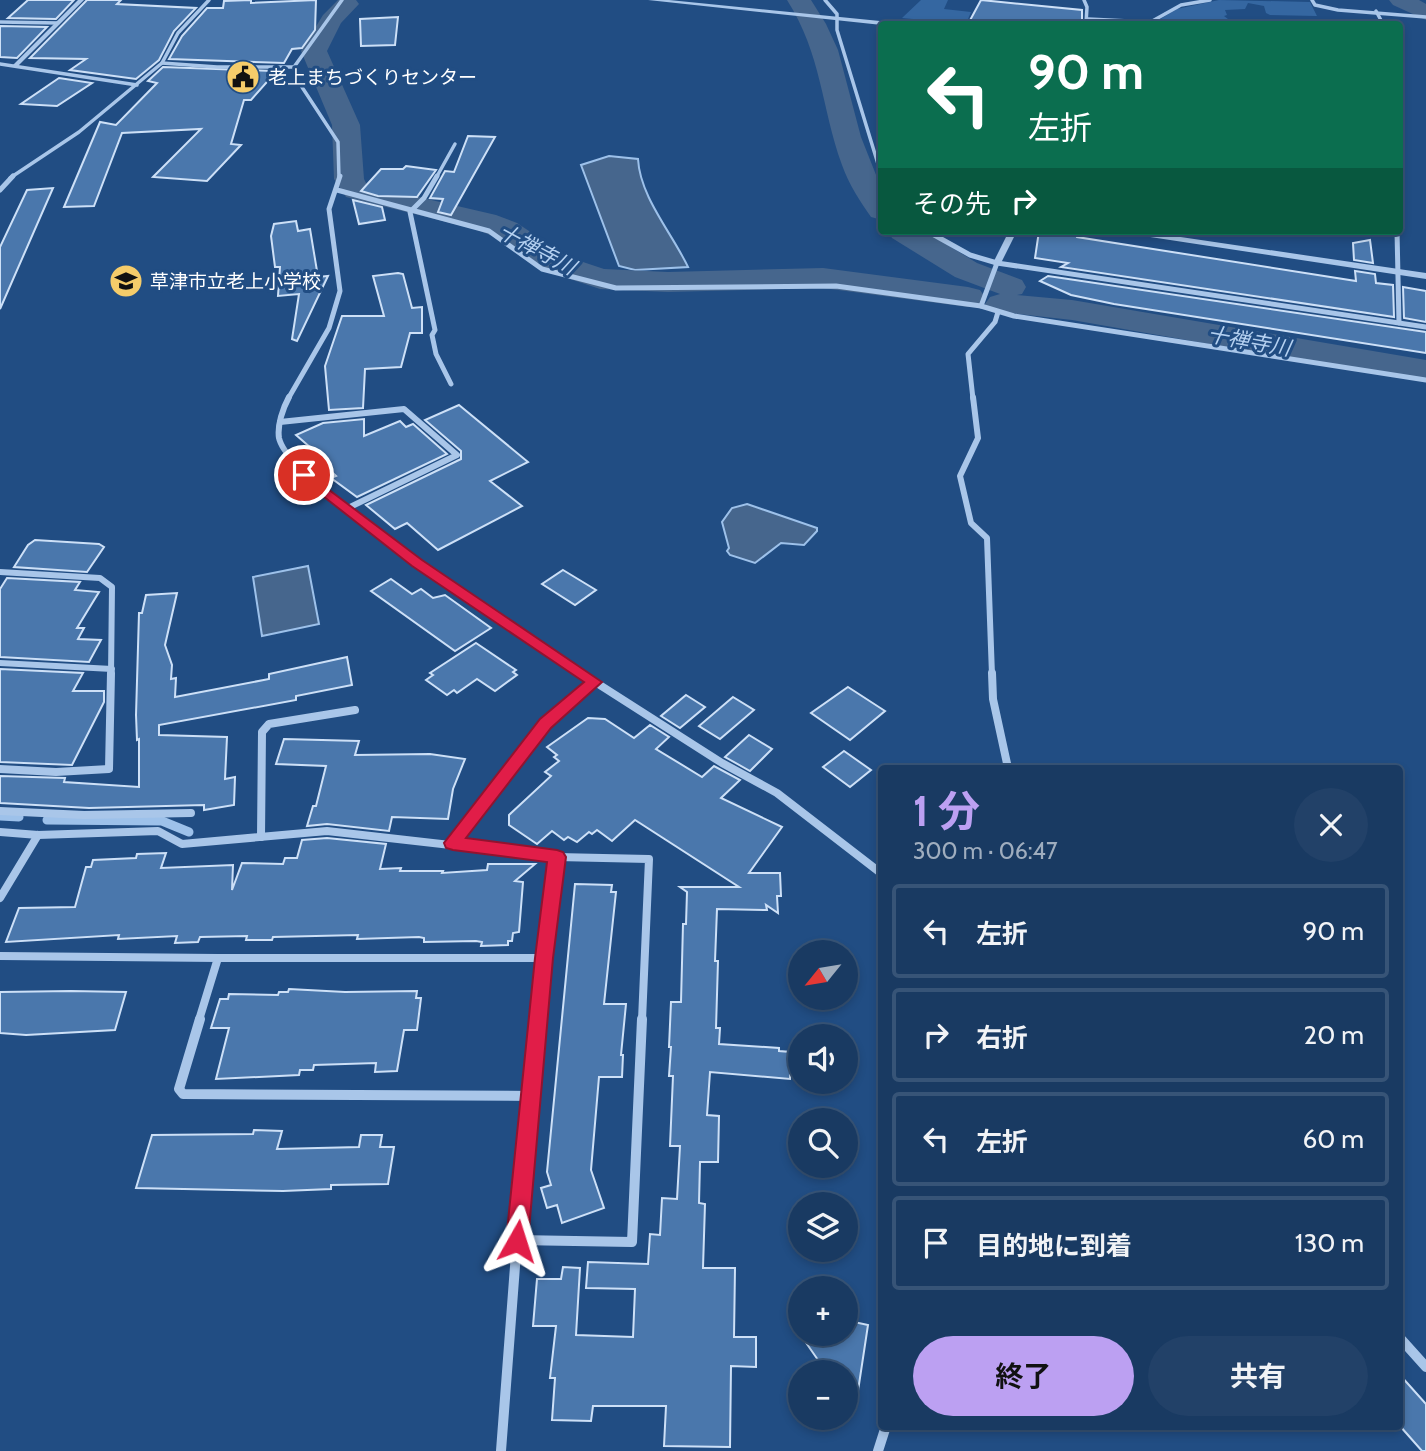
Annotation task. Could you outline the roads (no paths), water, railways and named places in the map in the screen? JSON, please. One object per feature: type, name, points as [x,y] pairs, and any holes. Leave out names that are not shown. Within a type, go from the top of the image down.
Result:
[{"type":"street","points":[[15,66],[81,0]]},
{"type":"street","points":[[0,190],[8,180],[50,153],[162,63],[178,33],[209,0]]},
{"type":"street","points":[[342,0],[294,67],[296,78],[338,142],[340,174],[337,190],[328,209],[340,291],[329,328],[288,396],[279,422],[279,437],[287,454],[304,475],[417,563],[594,682],[722,763],[777,793],[878,871]]},
{"type":"street","points":[[651,0],[878,23]]},
{"type":"street","points":[[825,0],[837,18],[837,30],[878,164]]},
{"type":"street","points":[[1084,0],[1088,19],[1118,21]]},
{"type":"street","points":[[1153,21],[1181,5],[1210,0]]},
{"type":"street","points":[[1312,0],[1315,5],[1338,10],[1426,17]]},
{"type":"street","points":[[1376,11],[1381,21]]},
{"type":"street","points":[[0,22],[58,23]]},
{"type":"street","points":[[162,63],[217,67],[294,67]]},
{"type":"street","points":[[0,64],[137,85]]},
{"type":"street","points":[[451,384],[436,354],[432,335],[435,330],[414,208],[455,144]]},
{"type":"street","points":[[337,190],[414,208],[489,231],[542,269],[616,288],[836,286],[981,306],[998,312],[1426,380]]},
{"type":"street","points":[[934,235],[970,255],[998,263],[1426,327]]},
{"type":"street","points":[[981,306],[1011,235]]},
{"type":"street","points":[[1151,235],[1426,276]]},
{"type":"street","points":[[1397,235],[1399,323]]},
{"type":"street","points":[[998,312],[995,322],[968,354],[978,438],[960,476],[971,523],[987,538],[993,699],[1007,765]]},
{"type":"street","points":[[279,422],[404,409],[457,455],[346,509]]},
{"type":"street","points":[[0,572],[100,578],[112,587],[109,769],[56,772],[0,769]]},
{"type":"street","points":[[0,663],[112,669]]},
{"type":"street","points":[[453,843],[546,723],[594,682]]},
{"type":"street","points":[[261,836],[262,732],[269,724],[355,709]]},
{"type":"street","points":[[0,811],[85,815],[191,813]]},
{"type":"street","points":[[0,832],[38,835],[158,831],[183,844],[327,831],[453,843],[557,857],[649,859],[632,1242],[517,1241]]},
{"type":"street","points":[[0,898],[38,835]]},
{"type":"street","points":[[501,1451],[517,1241],[533,1096],[544,958],[557,857]]},
{"type":"street","points":[[0,956],[544,958]]},
{"type":"street","points":[[218,958],[179,1089],[183,1094],[533,1096]]},
{"type":"street","points":[[1403,1341],[1426,1367]]},
{"type":"street","points":[[878,1451],[885,1430]]},
{"type":"waterway","name":"十禅寺川","points":[[799,0],[814,24],[825,50],[856,164],[878,205]]},
{"type":"waterway","points":[[1401,0],[1426,13]]},
{"type":"waterway","name":"十禅寺川","points":[[347,4],[331,20],[314,51],[346,125],[349,179],[356,191],[485,222],[506,230],[557,264],[600,279],[668,282],[823,278],[968,297]]},
{"type":"waterway","name":"十禅寺川","points":[[909,235],[966,270],[1010,287]]},
{"type":"waterway","name":"十禅寺川","points":[[1002,304],[1072,310],[1426,371]]},
{"type":"waterway","points":[[0,816],[19,817]]},
{"type":"waterway","points":[[47,820],[162,821],[189,832]]},
{"type":"place","name":"老上まちづくりセンター","points":[[243,77]]},
{"type":"place","name":"草津市立老上小学校","points":[[126,281]]}]
